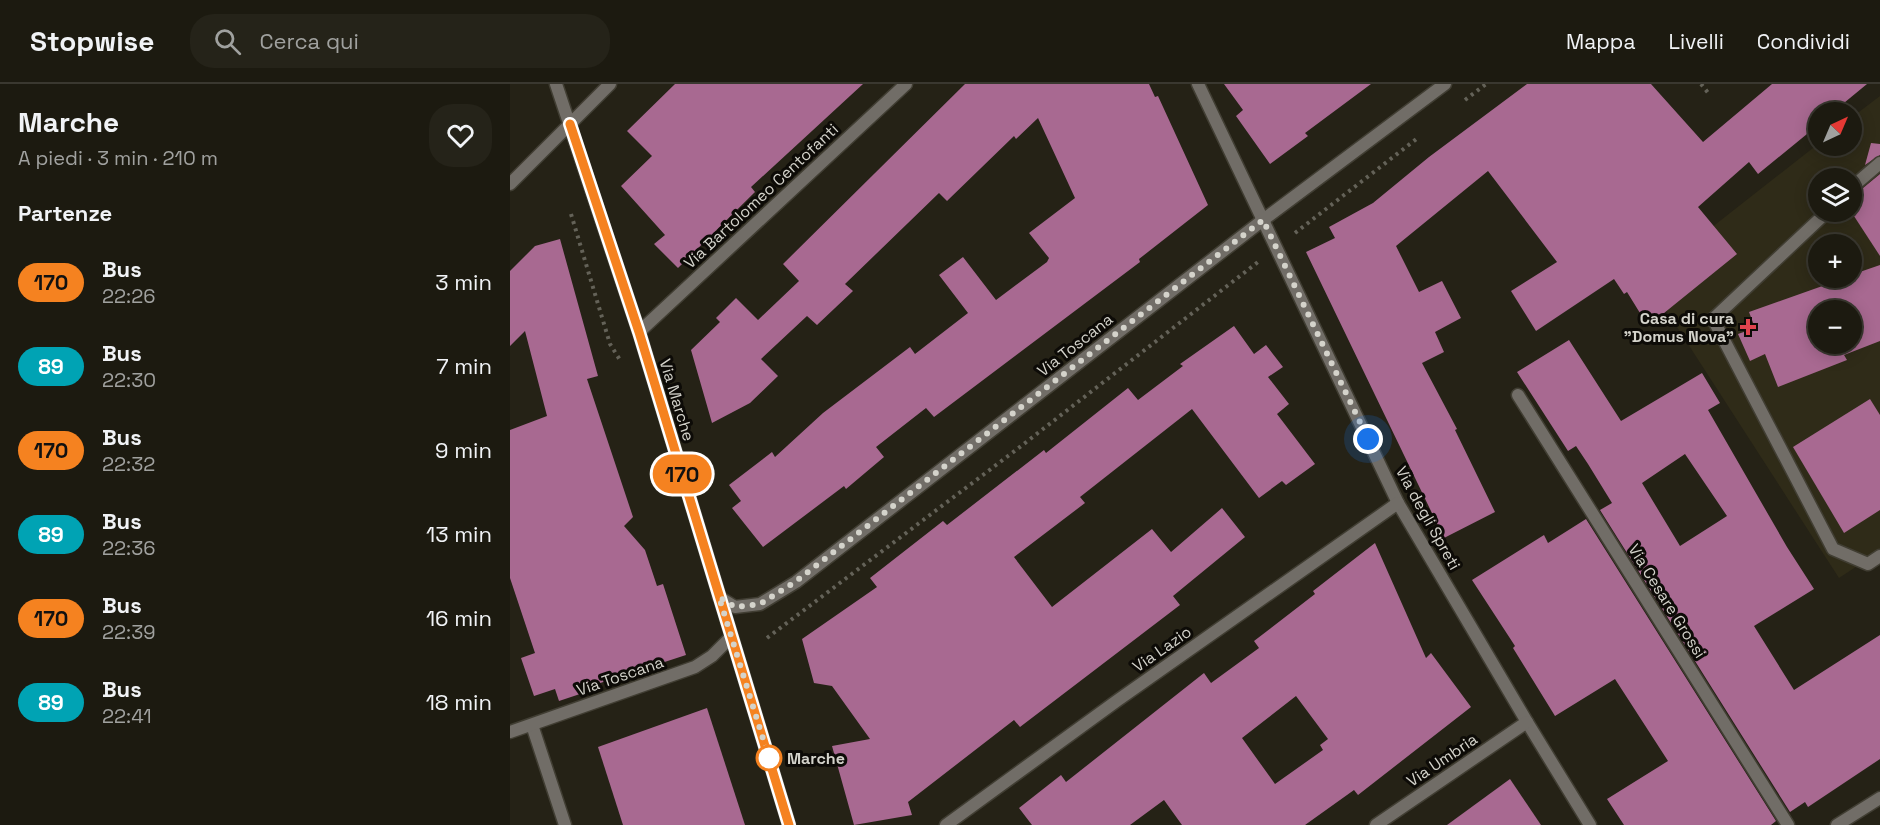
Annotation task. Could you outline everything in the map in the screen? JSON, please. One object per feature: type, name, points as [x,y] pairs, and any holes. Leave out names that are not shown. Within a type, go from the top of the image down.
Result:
[{"type":"street","name":"Via Marche","points":[[556,84],[639,332],[789,825]]},
{"type":"street","points":[[510,184],[610,84]]},
{"type":"street","name":"Via Bartolomeo Centofanti","points":[[639,332],[906,84]]},
{"type":"street","name":"Via degli Spreti","points":[[1198,84],[1398,503],[1590,825]]},
{"type":"street","name":"Via Toscana","points":[[719,597],[735,607],[760,604],[795,582],[1263,220],[1445,84]]},
{"type":"street","points":[[1862,179],[1880,163]]},
{"type":"street","points":[[1816,222],[1713,319],[1833,549],[1868,564],[1880,556]]},
{"type":"street","name":"Via Cesare Grossi","points":[[1518,395],[1788,825]]},
{"type":"street","name":"Via Lazio","points":[[946,825],[1118,700],[1398,503]]},
{"type":"street","name":"Via Toscana","points":[[510,732],[695,667],[712,656],[731,637]]},
{"type":"street","name":"Via Umbria","points":[[1376,825],[1527,722]]},
{"type":"street","points":[[531,725],[566,825]]},
{"type":"street","points":[[1837,825],[1880,798]]},
{"type":"path","points":[[1459,105],[1486,84]]},
{"type":"path","points":[[1701,84],[1708,94]]},
{"type":"path","points":[[767,638],[1035,436],[1423,134]]},
{"type":"shaded area","name":"Casa di cura \"Domus Nova\"","points":[[1880,96],[1880,551],[1839,578],[1646,279],[1808,152],[1808,156],[1862,156],[1862,110]]},
{"type":"building","points":[[675,84],[863,84],[751,187],[755,192],[678,268],[654,244],[665,235],[621,186],[652,156],[627,131]]},
{"type":"building","points":[[965,84],[1149,84],[1155,97],[1158,96],[1208,205],[1139,259],[1140,262],[934,417],[926,408],[876,447],[884,457],[846,489],[844,486],[763,547],[732,508],[741,501],[729,485],[772,452],[775,457],[823,413],[910,347],[915,354],[968,313],[939,275],[963,257],[996,300],[1047,262],[1049,258],[1029,233],[1075,198],[1038,118],[1016,139],[1014,136],[947,201],[939,193],[845,284],[853,291],[817,325],[807,316],[761,359],[778,376],[750,403],[712,423],[691,350],[720,322],[716,318],[736,298],[758,320],[799,281],[783,264]]},
{"type":"building","points":[[1224,84],[1371,84],[1305,133],[1308,136],[1270,164],[1236,116],[1243,110]]},
{"type":"building","points":[[1527,84],[1651,84],[1703,142],[1772,84],[1867,84],[1845,102],[1808,102],[1808,133],[1758,174],[1749,162],[1698,207],[1737,254],[1648,326],[1627,292],[1624,294],[1614,279],[1536,331],[1511,291],[1557,262],[1488,171],[1396,246],[1419,292],[1442,281],[1461,318],[1435,332],[1444,352],[1422,363],[1457,429],[1455,430],[1495,512],[1444,538],[1306,252],[1335,238],[1329,227],[1373,203],[1429,157]]},
{"type":"building","points":[[1871,143],[1880,144],[1880,155],[1865,165]]},
{"type":"building","points":[[1880,174],[1880,256],[1858,222],[1862,222],[1862,189]]},
{"type":"building","points":[[560,239],[598,376],[587,379],[633,517],[624,526],[645,550],[657,586],[663,584],[686,655],[588,687],[589,691],[559,701],[555,689],[534,696],[521,658],[535,653],[510,578],[510,430],[547,416],[525,331],[510,346],[510,271],[535,246]]},
{"type":"building","points":[[1880,265],[1880,341],[1862,348],[1862,300],[1808,300],[1808,354],[1847,354],[1844,355],[1847,360],[1778,387],[1765,354],[1750,361],[1738,334],[1755,328],[1749,312],[1817,288],[1862,288],[1862,271]]},
{"type":"building","points":[[1234,326],[1254,354],[1266,345],[1283,367],[1268,377],[1289,404],[1277,414],[1315,464],[1286,485],[1282,481],[1259,498],[1192,409],[1080,497],[1085,503],[1014,557],[1052,607],[1152,529],[1171,552],[1222,508],[1245,537],[1173,596],[1180,605],[1020,727],[1014,720],[908,802],[912,815],[854,825],[832,746],[870,739],[832,686],[814,683],[802,639],[877,587],[870,578],[943,521],[947,525],[1044,450],[1046,453],[1128,388],[1138,400],[1183,366],[1180,364]]},
{"type":"building","points":[[1569,340],[1621,421],[1702,373],[1720,403],[1708,410],[1787,547],[1814,589],[1754,626],[1794,690],[1880,635],[1880,759],[1808,807],[1805,802],[1790,812],[1600,510],[1612,503],[1588,464],[1576,446],[1568,451],[1517,372]],"holes":[[[1685,454],[1727,516],[1680,546],[1642,483]]]},
{"type":"building","points":[[1870,399],[1880,415],[1880,510],[1844,533],[1793,447]]},
{"type":"building","points":[[1586,519],[1776,821],[1771,825],[1624,825],[1607,799],[1668,761],[1615,679],[1555,716],[1513,648],[1515,646],[1472,580],[1544,535],[1548,543]]},
{"type":"building","points":[[1375,543],[1426,658],[1431,653],[1471,707],[1358,795],[1354,790],[1305,825],[1182,825],[1164,800],[1130,825],[1032,825],[1019,808],[1061,775],[1066,782],[1204,673],[1211,683],[1259,648],[1254,641],[1315,594],[1313,591]],"holes":[[[1296,696],[1328,739],[1320,745],[1323,750],[1275,784],[1242,738]]]},
{"type":"building","points":[[707,708],[745,825],[623,825],[598,747]]},
{"type":"building","points":[[1510,779],[1541,825],[1447,825]]},
{"type":"bus line","name":"170","points":[[570,124],[639,332],[789,825]]},
{"type":"place","name":"Casa di cura \"Domus Nova\"","points":[[1748,327]]},
{"type":"place","name":"Marche","points":[[769,758]]},
{"type":"route","points":[[769,758],[719,597],[735,607],[760,604],[795,582],[1263,220],[1368,439]]}]
